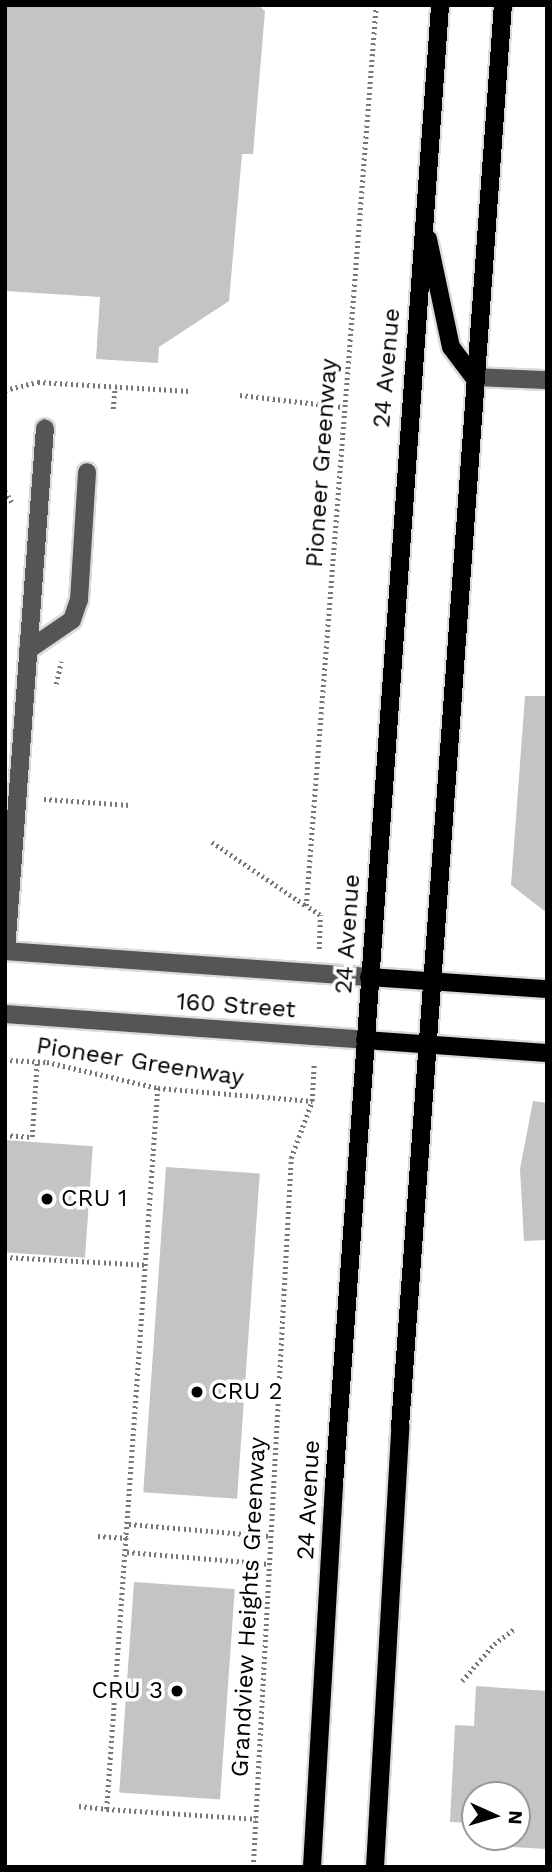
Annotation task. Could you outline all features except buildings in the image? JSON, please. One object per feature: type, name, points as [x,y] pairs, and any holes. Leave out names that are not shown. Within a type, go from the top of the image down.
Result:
[{"type":"main road","name":"24 Avenue","points":[[312,1867],[369,977],[440,5]]},
{"type":"main road","points":[[375,1867],[426,1044],[503,5]]},
{"type":"main road","points":[[424,222],[451,347],[474,377]]},
{"type":"main road","name":"160 Street","points":[[369,977],[547,989]]},
{"type":"main road","name":"160 Street","points":[[365,1040],[547,1053]]},
{"type":"street","points":[[474,377],[547,380]]},
{"type":"street","points":[[5,951],[44,428]]},
{"type":"street","points":[[28,650],[72,620],[79,600],[87,472]]},
{"type":"street","name":"160 Street","points":[[5,951],[369,977]]},
{"type":"street","name":"160 Street","points":[[5,1014],[365,1040]]},
{"type":"path","name":"Pioneer Greenway","points":[[306,906],[376,5]]},
{"type":"path","points":[[5,390],[38,382],[190,391]]},
{"type":"path","points":[[113,409],[115,387]]},
{"type":"path","points":[[240,395],[344,407]]},
{"type":"path","points":[[55,694],[58,667],[65,657]]},
{"type":"path","points":[[41,811],[45,787]]},
{"type":"path","points":[[43,799],[130,805]]},
{"type":"path","points":[[212,842],[320,915]]},
{"type":"path","name":"Pioneer Greenway","points":[[5,1060],[37,1062],[158,1088],[312,1101]]},
{"type":"path","points":[[5,1135],[33,1137],[37,1062]]},
{"type":"path","points":[[107,1809],[158,1088]]},
{"type":"path","name":"Grandview Heights Greenway","points":[[253,1867],[291,1158],[312,1101]]},
{"type":"path","points":[[5,1257],[146,1265]]},
{"type":"path","points":[[129,1524],[271,1536]]},
{"type":"path","points":[[98,1536],[128,1538]]},
{"type":"path","points":[[127,1552],[268,1564]]},
{"type":"path","points":[[462,1681],[494,1644],[514,1629]]},
{"type":"path","points":[[79,1806],[256,1819]]},
{"type":"place","name":"CRU 1","points":[[47,1199]]},
{"type":"place","name":"CRU 2","points":[[197,1392]]},
{"type":"place","name":"CRU 3","points":[[177,1691]]}]
